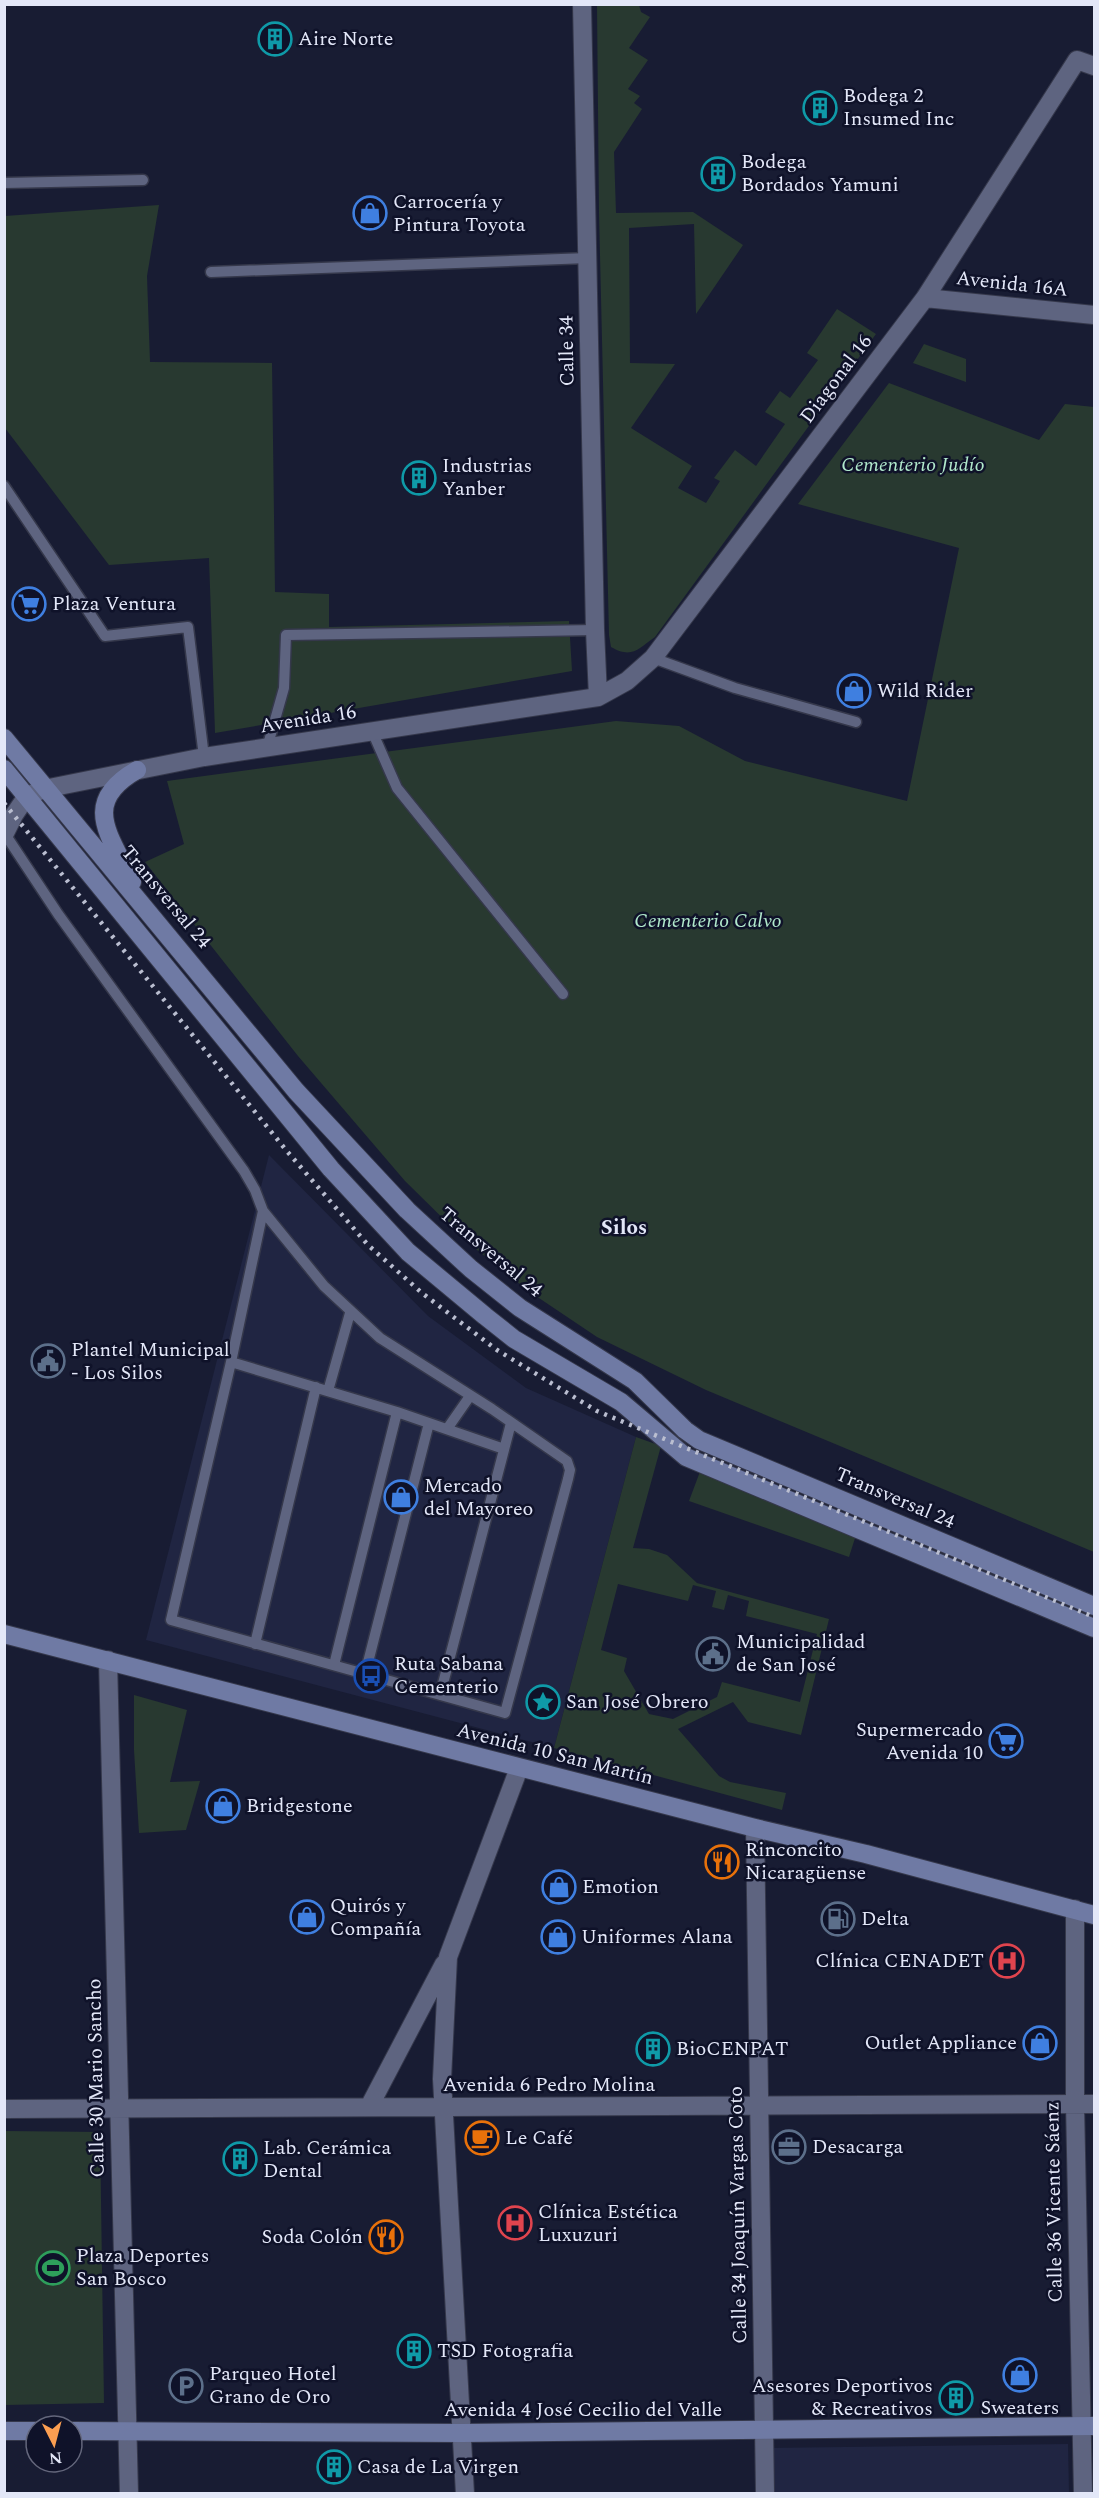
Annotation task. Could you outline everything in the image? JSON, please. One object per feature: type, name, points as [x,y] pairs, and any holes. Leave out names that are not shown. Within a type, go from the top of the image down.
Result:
[{"type":"main road","name":"Transversal 24","points":[[4,738],[296,1091],[407,1210],[471,1269],[520,1308],[635,1381],[685,1430],[699,1440],[1095,1606]]},
{"type":"main road","points":[[4,769],[338,1178],[408,1252],[514,1339],[629,1407],[686,1457],[1095,1628]]},
{"type":"main road","points":[[136,770],[119,780],[109,791],[104,816],[105,827],[140,900]]},
{"type":"main road","points":[[277,1105],[296,1091]]},
{"type":"main road","name":"Avenida 10 San Martín","points":[[4,1634],[519,1768],[866,1854],[1095,1915]]},
{"type":"main road","name":"Avenida 4 José Cecilio del Valle","points":[[84,2431],[462,2433],[1088,2426]]},
{"type":"main road","points":[[4,2431],[24,2431]]},
{"type":"street","name":"Calle 34","points":[[582,4],[594,630],[598,697]]},
{"type":"street","name":"Diagonal 16","points":[[598,697],[627,681],[653,658],[925,298],[1086,63]]},
{"type":"street","name":"Avenida 16A","points":[[925,298],[1095,315]]},
{"type":"street","name":"Avenida 16","points":[[27,796],[44,789],[204,758],[598,697]]},
{"type":"street","points":[[5,835],[27,796]]},
{"type":"street","name":"Calle 30 Mario Sancho","points":[[108,1660],[129,2493]]},
{"type":"street","points":[[369,2107],[448,1957],[519,1768]]},
{"type":"street","name":"Calle 34 Joaquín Vargas Coto","points":[[755,1828],[765,2493]]},
{"type":"street","name":"Calle 36 Vicente Sáenz","points":[[1075,1909],[1074,2104],[1088,2426],[1083,2493]]},
{"type":"street","points":[[448,1957],[442,2079],[465,2493]]},
{"type":"street","name":"Avenida 6 Pedro Molina","points":[[4,2109],[1095,2104]]},
{"type":"lane","points":[[4,183],[143,180]]},
{"type":"lane","points":[[211,272],[588,258]]},
{"type":"lane","points":[[4,486],[105,636],[188,627],[204,758]]},
{"type":"lane","points":[[267,748],[284,688],[286,635],[594,630]]},
{"type":"lane","points":[[653,658],[735,688],[856,722]]},
{"type":"lane","points":[[372,731],[397,788],[563,994]]},
{"type":"lane","points":[[5,835],[58,914],[244,1171],[263,1210],[324,1286],[380,1338],[567,1461],[570,1470],[568,1479],[505,1713],[171,1620],[231,1362],[263,1210]]},
{"type":"lane","points":[[328,1390],[350,1312]]},
{"type":"lane","points":[[231,1362],[328,1390],[504,1449]]},
{"type":"lane","points":[[255,1644],[316,1387]]},
{"type":"lane","points":[[447,1429],[470,1396]]},
{"type":"lane","points":[[334,1665],[397,1412]]},
{"type":"lane","points":[[365,1674],[429,1423]]},
{"type":"lane","points":[[440,1695],[511,1423]]},
{"type":"shaded area","name":"Mercado del Mayoreo","points":[[269,1155],[428,1316],[526,1388],[636,1437],[554,1748],[146,1640]]},
{"type":"shaded area","points":[[1068,2444],[1069,2493],[770,2493],[769,2448]]},
{"type":"green space","points":[[597,5],[639,5],[641,12],[650,17],[629,48],[648,60],[628,89],[640,96],[634,103],[642,109],[614,152],[616,213],[693,212],[743,245],[696,314],[694,224],[629,228],[630,363],[675,364],[631,428],[692,466],[678,488],[706,503],[720,481],[714,478],[735,450],[756,466],[785,424],[765,412],[780,391],[790,398],[818,360],[807,353],[837,309],[876,334],[655,637],[639,649],[630,652],[618,651],[611,647],[609,635],[599,213]]},
{"type":"green space","points":[[159,205],[147,276],[150,362],[272,363],[275,592],[329,594],[329,627],[569,621],[572,671],[215,733],[209,558],[109,565],[5,428],[5,216]]},
{"type":"green space","points":[[924,344],[966,359],[966,382],[913,363]]},
{"type":"green space","points":[[889,383],[1039,440],[1065,404],[1094,407],[1094,1552],[706,1390],[597,1337],[530,1292],[467,1242],[405,1181],[298,1056],[145,862],[184,844],[167,781],[616,721],[679,726],[745,761],[907,801],[959,548],[798,504]]},
{"type":"green space","points":[[636,1437],[661,1446],[633,1548],[649,1549],[667,1555],[697,1583],[829,1619],[801,1735],[748,1722],[733,1702],[678,1729],[719,1776],[730,1782],[786,1793],[782,1810],[554,1748]],"holes":[[[618,1584],[688,1601],[693,1585],[716,1591],[712,1607],[724,1610],[728,1595],[749,1601],[746,1616],[817,1634],[800,1702],[722,1682],[717,1697],[673,1719],[649,1714],[624,1671],[627,1658],[601,1650]]]},
{"type":"green space","points":[[701,1469],[856,1535],[849,1557],[689,1501]]},
{"type":"green space","points":[[134,1695],[187,1710],[170,1782],[200,1781],[186,1830],[139,1833],[134,1750]]},
{"type":"green space","name":"Plaza Deportes San Bosco","points":[[5,2131],[100,2132],[104,2403],[5,2405]]},
{"type":"railway","points":[[4,803],[286,1150],[368,1245],[422,1293],[497,1350],[597,1411],[1094,1617]]},
{"type":"place","name":"Aire Norte","points":[[275,39]]},
{"type":"place","name":"Bodega 2 Insumed Inc","points":[[820,108]]},
{"type":"place","name":"Bodega Bordados Yamuni","points":[[718,174]]},
{"type":"place","name":"Carrocería y Pintura Toyota","points":[[370,213]]},
{"type":"place","name":"Industrias Yanber","points":[[419,478]]},
{"type":"place","name":"Plaza Ventura","points":[[29,604]]},
{"type":"place","name":"Wild Rider","points":[[854,691]]},
{"type":"place","name":"Plantel Municipal - Los Silos","points":[[48,1361]]},
{"type":"place","name":"Mercado del Mayoreo","points":[[401,1497]]},
{"type":"place","name":"Municipalidad de San José","points":[[713,1654]]},
{"type":"place","name":"Ruta Sabana Cementerio","points":[[371,1676]]},
{"type":"place","name":"San José Obrero","points":[[543,1702]]},
{"type":"place","name":"Supermercado Avenida 10","points":[[1006,1741]]},
{"type":"place","name":"Bridgestone","points":[[223,1806]]},
{"type":"place","name":"Rinconcito Nicaragüense","points":[[722,1862]]},
{"type":"place","name":"Emotion","points":[[559,1887]]},
{"type":"place","name":"Quirós y Compañía","points":[[307,1917]]},
{"type":"place","name":"Delta","points":[[838,1919]]},
{"type":"place","name":"Uniformes Alana","points":[[558,1937]]},
{"type":"place","name":"Clínica CENADET","points":[[1007,1961]]},
{"type":"place","name":"Outlet Appliance","points":[[1040,2043]]},
{"type":"place","name":"BioCENPAT","points":[[653,2049]]},
{"type":"place","name":"Le Café","points":[[482,2138]]},
{"type":"place","name":"Desacarga","points":[[789,2147]]},
{"type":"place","name":"Lab. Cerámica Dental","points":[[240,2159]]},
{"type":"place","name":"Clínica Estética Luxuzuri","points":[[515,2223]]},
{"type":"place","name":"Soda Colón","points":[[386,2237]]},
{"type":"place","name":"Plaza Deportes San Bosco","points":[[53,2268]]},
{"type":"place","name":"TSD Fotografia","points":[[414,2351]]},
{"type":"place","name":"Sweaters","points":[[1020,2375]]},
{"type":"place","name":"Parqueo Hotel Grano de Oro","points":[[186,2386]]},
{"type":"place","name":"Asesores Deportivos & Recreativos","points":[[956,2398]]},
{"type":"place","name":"Casa de La Virgen","points":[[334,2467]]},
{"type":"district","name":"Silos","points":[[624,1228]]},
{"type":"park label","name":"Cementerio Judío","points":[[913,465]]},
{"type":"park label","name":"Cementerio Calvo","points":[[708,921]]}]
